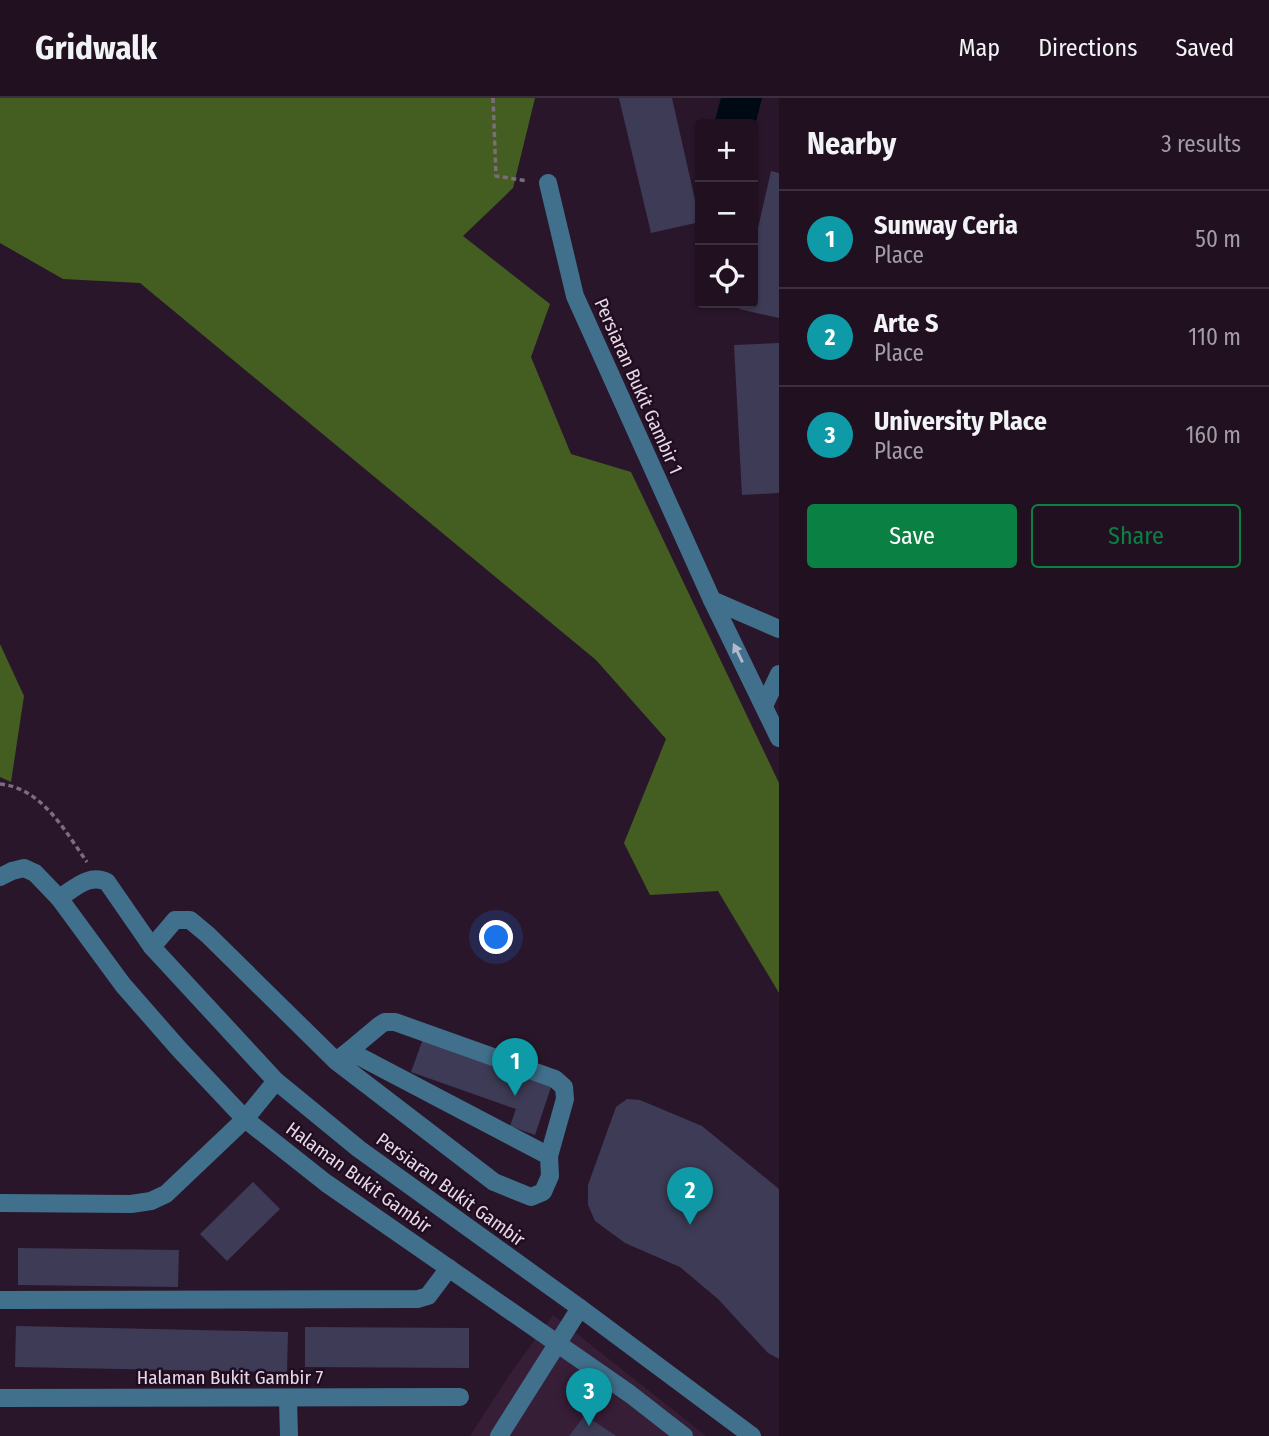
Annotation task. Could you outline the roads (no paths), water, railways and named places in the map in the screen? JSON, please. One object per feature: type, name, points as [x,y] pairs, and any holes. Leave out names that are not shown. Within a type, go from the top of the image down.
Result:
[{"type":"street","name":"Persiaran Bukit Gambir 1","points":[[548,183],[575,296],[712,600],[779,738]]},
{"type":"street","points":[[712,600],[779,629]]},
{"type":"street","points":[[764,706],[779,674]]},
{"type":"street","name":"Halaman Bukit Gambir","points":[[0,877],[24,868],[36,873],[59,898],[123,985],[245,1119],[327,1184],[631,1394],[684,1436]]},
{"type":"street","name":"Persiaran Bukit Gambir","points":[[59,898],[89,879],[99,878],[107,882],[152,947],[276,1081],[359,1149],[752,1436]]},
{"type":"street","name":"Persiaran Bukit Gambir","points":[[152,947],[175,920],[190,920],[342,1056],[494,1182],[531,1198],[543,1192],[550,1176],[548,1156]]},
{"type":"street","points":[[396,1022],[555,1079],[564,1087],[565,1099],[548,1156],[342,1056],[380,1025],[396,1022]]},
{"type":"street","points":[[0,1203],[131,1204],[151,1201],[166,1194],[245,1119],[276,1081]]},
{"type":"street","points":[[0,1300],[418,1299],[428,1296],[449,1268]]},
{"type":"street","points":[[499,1436],[580,1308]]},
{"type":"street","name":"Halaman Bukit Gambir 7","points":[[0,1398],[460,1397]]},
{"type":"street","points":[[288,1398],[289,1436]]},
{"type":"place","name":"Sunway Ceria","points":[[515,1096]]},
{"type":"place","name":"Arte S","points":[[690,1225]]},
{"type":"place","name":"University Place","points":[[589,1426]]}]
